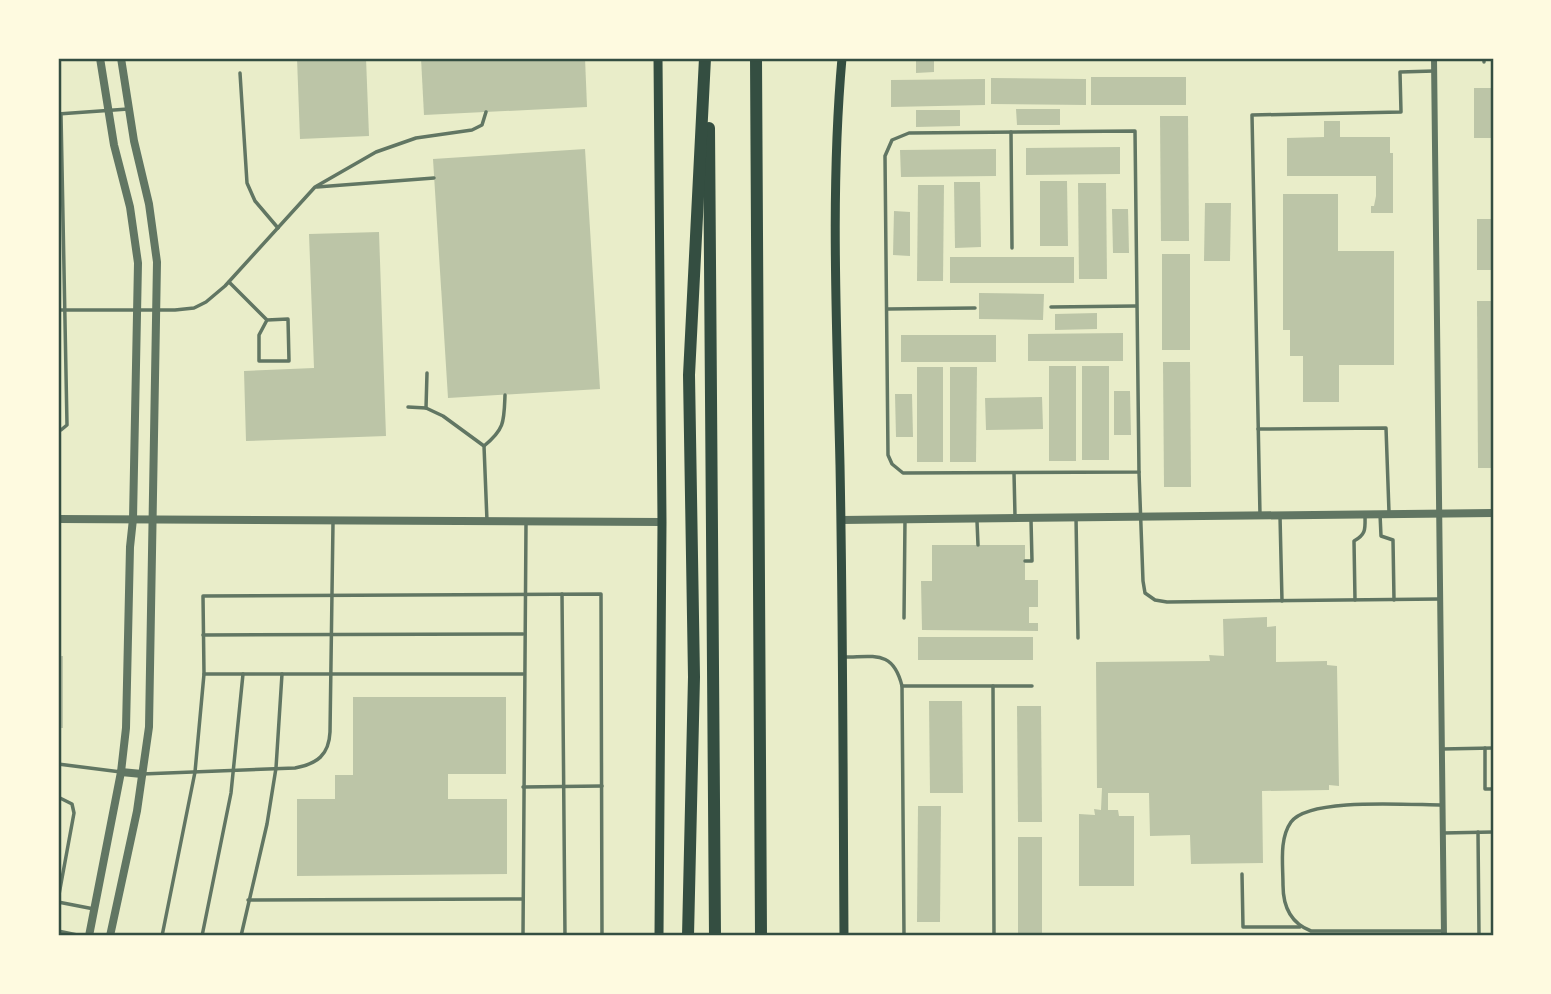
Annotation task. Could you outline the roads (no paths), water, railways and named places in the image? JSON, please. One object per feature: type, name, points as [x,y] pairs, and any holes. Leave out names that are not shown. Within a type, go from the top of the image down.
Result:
[{"type":"highway","points":[[688,936],[694,677],[689,375],[707,58]]},
{"type":"highway","points":[[707,58],[715,936]]},
{"type":"highway","points":[[756,58],[763,933]]},
{"type":"main road","points":[[658,58],[662,522],[659,936]]},
{"type":"main road","points":[[842,58],[836,139],[835,230],[841,520],[844,936]]},
{"type":"street","points":[[89,936],[121,772],[126,728],[137,309],[136,249],[130,207],[114,145],[100,58]]},
{"type":"street","points":[[110,936],[130,848],[149,726],[158,262],[149,204],[128,109],[121,58]]},
{"type":"street","points":[[1434,58],[1444,934]]},
{"type":"street","points":[[841,520],[1493,513]]},
{"type":"street","points":[[58,519],[662,522]]},
{"type":"street","points":[[121,772],[142,774]]},
{"type":"lane","points":[[891,58],[916,59]]},
{"type":"lane","points":[[937,59],[1118,58]]},
{"type":"lane","points":[[1260,515],[1252,115],[1401,112],[1400,72],[1434,71]]},
{"type":"lane","points":[[240,73],[247,184],[255,201],[278,228]]},
{"type":"lane","points":[[58,430],[67,425],[59,114],[128,109]]},
{"type":"lane","points":[[58,310],[194,308],[229,282],[315,187],[376,152],[416,138],[472,130],[482,125],[486,112]]},
{"type":"lane","points":[[1139,472],[903,473],[892,464],[888,455],[885,156],[892,139],[909,133],[1135,131],[1139,472],[1139,517],[1145,593],[1155,600],[1167,602],[1440,599]]},
{"type":"lane","points":[[1011,132],[1012,248]]},
{"type":"lane","points":[[315,187],[434,177]]},
{"type":"lane","points":[[229,282],[267,320],[288,319],[289,360],[259,361],[259,335],[267,320]]},
{"type":"lane","points":[[1051,307],[1137,306]]},
{"type":"lane","points":[[888,309],[975,308]]},
{"type":"lane","points":[[426,408],[427,373]]},
{"type":"lane","points":[[484,446],[498,435],[505,420],[505,395]]},
{"type":"lane","points":[[408,407],[426,408],[484,446]]},
{"type":"lane","points":[[1258,429],[1386,428],[1381,536],[1393,540],[1394,600]]},
{"type":"lane","points":[[484,446],[487,521]]},
{"type":"lane","points":[[1014,472],[1015,518]]},
{"type":"lane","points":[[1355,600],[1354,541],[1363,537],[1366,532],[1365,514]]},
{"type":"lane","points":[[1280,515],[1282,601]]},
{"type":"lane","points":[[1076,517],[1078,638]]},
{"type":"lane","points":[[1025,561],[1032,561],[1031,518]]},
{"type":"lane","points":[[904,618],[905,519]]},
{"type":"lane","points":[[977,519],[978,545]]},
{"type":"lane","points":[[142,774],[309,766],[325,754],[330,732],[333,520]]},
{"type":"lane","points":[[523,936],[526,522]]},
{"type":"lane","points":[[562,594],[565,936]]},
{"type":"lane","points":[[162,936],[195,772],[204,674],[203,596],[601,594],[602,936]]},
{"type":"lane","points":[[58,598],[58,626]]},
{"type":"lane","points":[[203,635],[524,634]]},
{"type":"lane","points":[[842,657],[885,658],[892,662],[902,686],[904,936]]},
{"type":"lane","points":[[204,674],[524,674]]},
{"type":"lane","points":[[202,936],[235,771],[243,674]]},
{"type":"lane","points":[[241,936],[267,824],[276,768],[282,674]]},
{"type":"lane","points":[[902,686],[1032,686]]},
{"type":"lane","points":[[993,686],[994,936]]},
{"type":"lane","points":[[1485,748],[1485,789],[1493,789]]},
{"type":"lane","points":[[1442,749],[1493,748]]},
{"type":"lane","points":[[58,764],[121,772]]},
{"type":"lane","points":[[523,787],[602,786]]},
{"type":"lane","points":[[58,797],[72,804],[74,813],[58,901],[94,909]]},
{"type":"lane","points":[[1300,927],[1283,901],[1283,838],[1291,822],[1301,812],[1325,806],[1443,805]]},
{"type":"lane","points":[[1478,832],[1479,936]]},
{"type":"lane","points":[[1443,833],[1493,832]]},
{"type":"lane","points":[[1242,874],[1243,927],[1300,927],[1319,932],[1444,934]]},
{"type":"lane","points":[[248,900],[523,898]]},
{"type":"lane","points":[[58,932],[82,936]]}]
